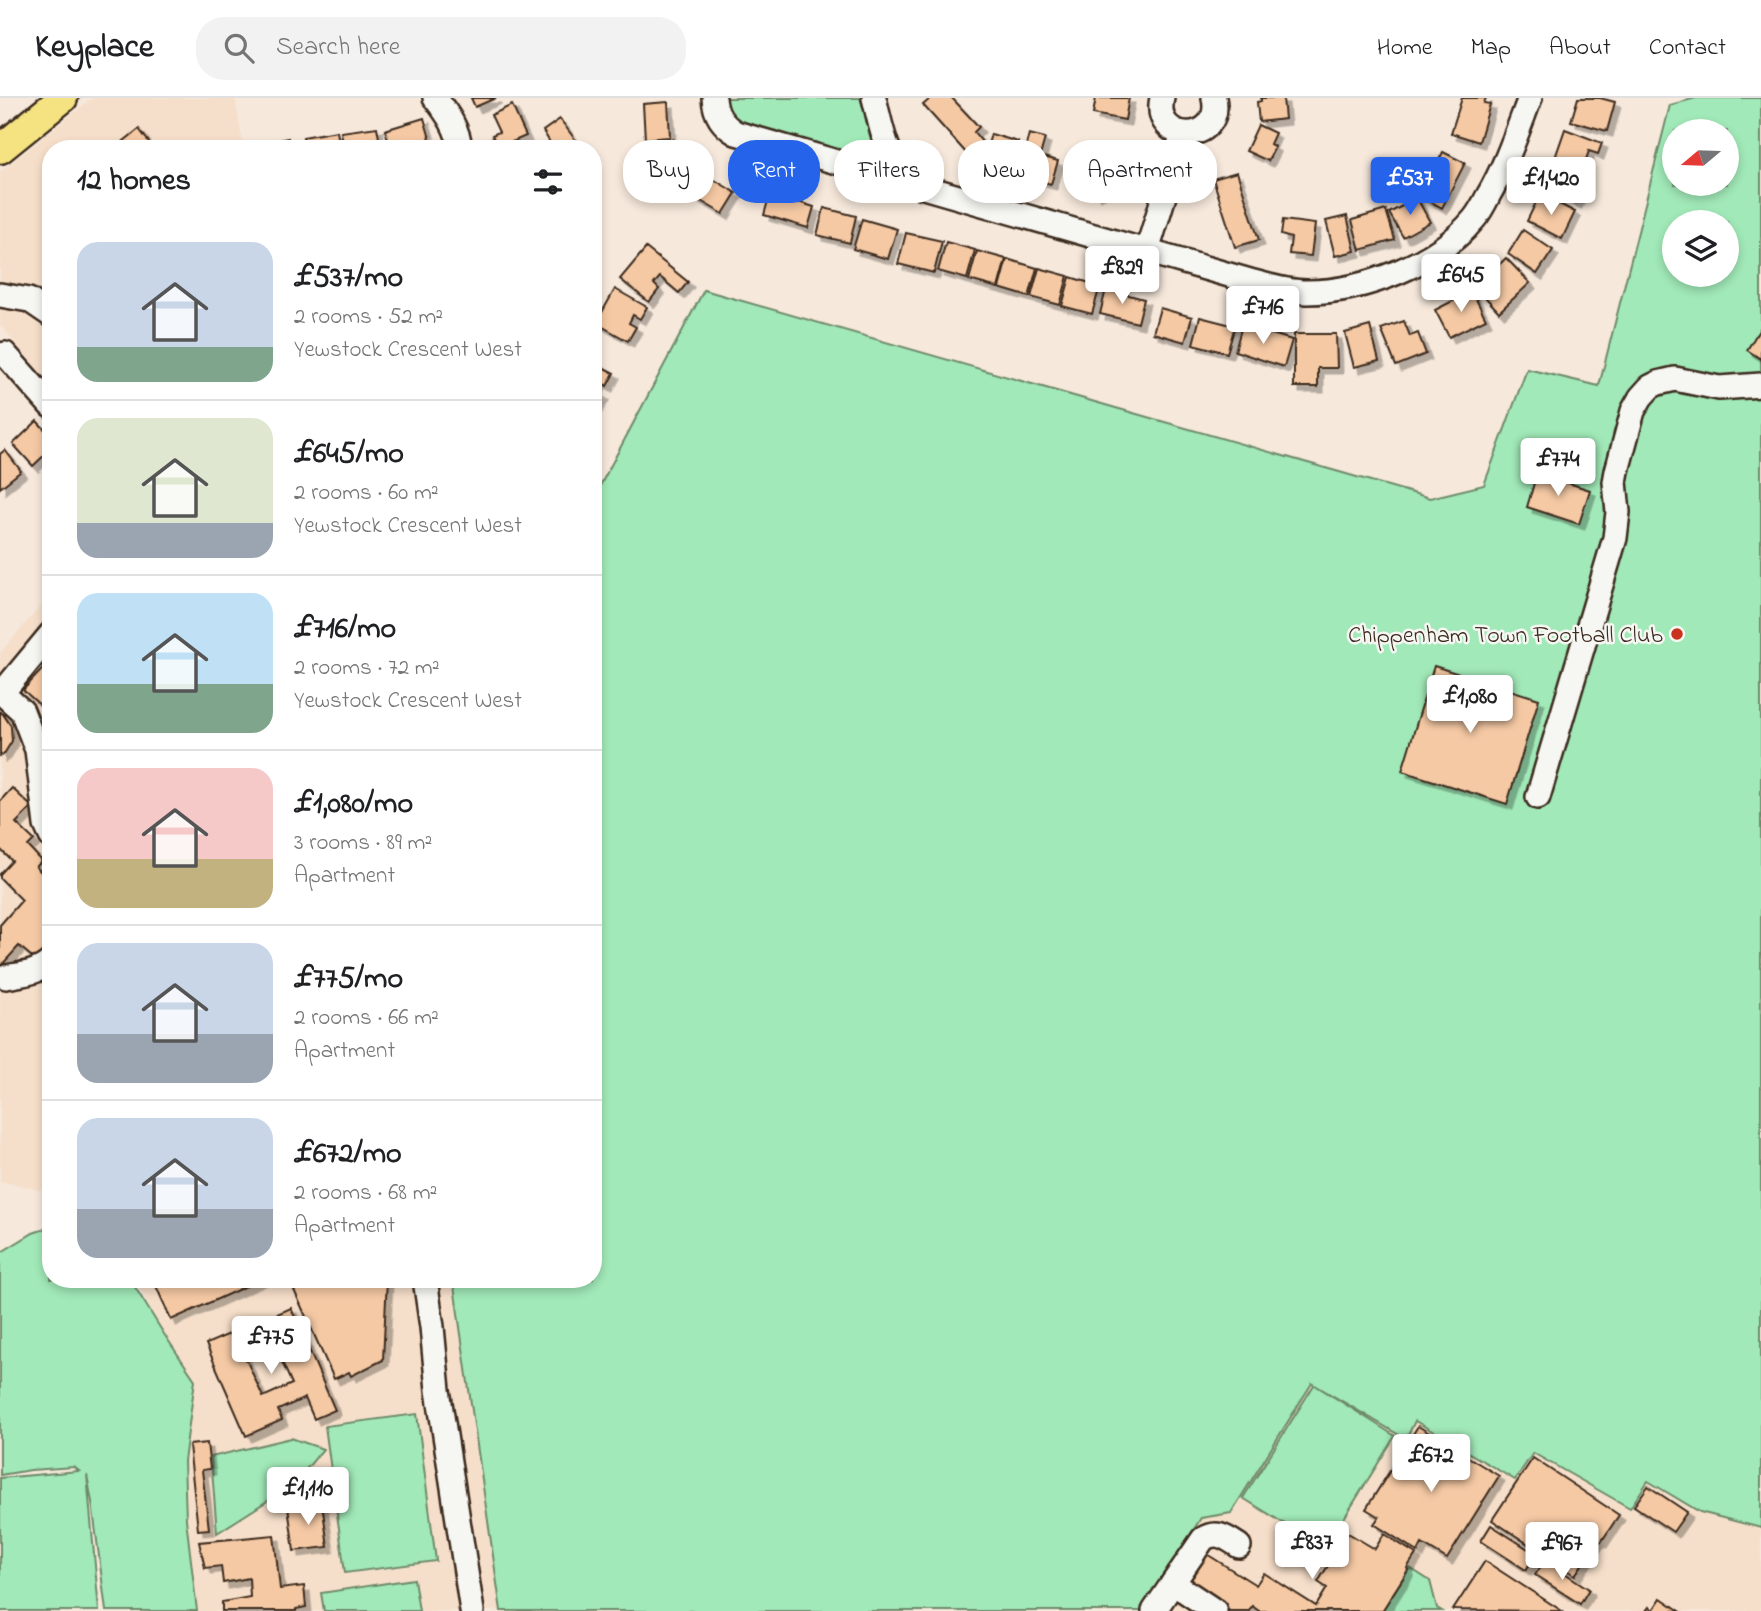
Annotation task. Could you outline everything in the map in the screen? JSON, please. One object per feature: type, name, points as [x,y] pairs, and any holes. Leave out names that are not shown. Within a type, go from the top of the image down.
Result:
[{"type":"main road","points":[[0,149],[63,98]]},
{"type":"street","points":[[435,98],[459,140]]},
{"type":"street","points":[[874,98],[887,140]]},
{"type":"street","points":[[1161,98],[1160,112],[1163,120],[1168,127],[1183,134],[1192,134],[1208,126],[1215,109],[1214,98]]},
{"type":"street","points":[[944,192],[1280,289],[1306,292],[1349,287],[1390,275],[1425,258],[1460,234],[1475,218],[1504,166],[1530,98]]},
{"type":"street","points":[[714,102],[722,123],[736,133],[834,160]]},
{"type":"street","points":[[1147,251],[1183,134]]},
{"type":"street","points":[[0,295],[29,300],[42,309]]},
{"type":"street","points":[[2,356],[42,397]]},
{"type":"street","points":[[1538,797],[1615,538],[1618,512],[1615,482],[1633,411],[1650,387],[1675,379],[1720,388],[1761,385]]},
{"type":"street","points":[[42,645],[2,693],[22,711],[34,740],[42,792]]},
{"type":"street","points":[[6,977],[42,968]]},
{"type":"street","points":[[426,1288],[438,1390],[472,1611]]},
{"type":"street","points":[[1154,1611],[1203,1539],[1216,1534],[1239,1546]]},
{"type":"street","points":[[1173,1583],[1215,1611]]},
{"type":"shaded area","points":[[92,98],[235,98],[242,140],[42,140],[42,375],[0,325],[0,172]]},
{"type":"shaded area","points":[[42,604],[42,1191],[0,1182],[0,653]]},
{"type":"shaded area","points":[[140,1288],[454,1288],[501,1611],[197,1611],[186,1519],[184,1461],[195,1380],[159,1327]]},
{"type":"shaded area","points":[[1312,1383],[1405,1438],[1414,1421],[1514,1480],[1533,1453],[1630,1508],[1648,1480],[1700,1512],[1761,1528],[1761,1611],[1142,1611],[1201,1517],[1231,1513]]},
{"type":"green space","points":[[723,98],[860,98],[869,122],[871,139],[834,140],[834,149],[820,146],[820,140],[799,140],[733,122]]},
{"type":"green space","points":[[1696,98],[1761,98],[1761,1528],[1700,1512],[1648,1481],[1630,1508],[1533,1453],[1515,1480],[1415,1421],[1406,1439],[1315,1385],[1395,1436],[1325,1549],[1243,1498],[1314,1385],[1312,1383],[1231,1513],[1201,1518],[1142,1611],[501,1611],[454,1288],[602,1288],[602,482],[704,290],[1430,498],[1484,485],[1527,369],[1599,386],[1662,137],[1662,196],[1740,196],[1740,119],[1666,119],[1670,105]]},
{"type":"green space","points":[[42,1230],[42,1288],[136,1288],[195,1380],[184,1461],[186,1519],[197,1611],[106,1611],[87,1475],[99,1611],[0,1611],[0,1478],[79,1471],[74,1467],[0,1475],[0,1253]]},
{"type":"green space","points":[[417,1414],[436,1561],[345,1573],[325,1426]]},
{"type":"green space","points":[[291,1438],[323,1449],[294,1484],[217,1533],[211,1457]]},
{"type":"green space","points":[[1410,1568],[1430,1581],[1437,1608],[1442,1611],[1382,1611]]},
{"type":"green space","points":[[414,1579],[419,1611],[324,1611],[321,1593]]},
{"type":"building","points":[[471,98],[496,98],[475,107]]},
{"type":"building","points":[[931,98],[952,98],[979,127],[974,132],[980,140],[958,140],[958,144],[923,105]]},
{"type":"building","points":[[1096,98],[1129,98],[1125,120],[1093,114]]},
{"type":"building","points":[[1261,98],[1283,98],[1285,119],[1259,122],[1257,102],[1261,101]]},
{"type":"building","points":[[1462,98],[1486,98],[1484,103],[1490,104],[1479,142],[1451,133]]},
{"type":"building","points":[[1578,98],[1600,98],[1615,102],[1607,131],[1571,121]]},
{"type":"building","points":[[668,102],[670,137],[645,139],[643,104]]},
{"type":"building","points":[[512,105],[526,136],[517,140],[494,140],[492,135],[499,132],[491,115]]},
{"type":"building","points":[[424,118],[430,140],[388,140],[385,130]]},
{"type":"building","points":[[560,119],[575,140],[548,140],[543,131]]},
{"type":"building","points":[[1258,125],[1275,133],[1270,144],[1275,147],[1268,161],[1246,151]]},
{"type":"building","points":[[377,127],[379,140],[342,140],[341,132]]},
{"type":"building","points":[[139,129],[147,140],[125,140]]},
{"type":"building","points":[[1565,129],[1602,143],[1598,154],[1589,151],[1583,168],[1555,158]]},
{"type":"building","points":[[337,131],[338,140],[304,140],[303,137]]},
{"type":"building","points":[[991,134],[1011,140],[989,140]]},
{"type":"building","points":[[1029,134],[1045,138],[1044,140],[1027,140]]},
{"type":"building","points":[[1443,152],[1465,163],[1442,208],[1420,196]]},
{"type":"building","points":[[1049,158],[1058,161],[1049,183]]},
{"type":"building","points":[[1556,167],[1585,179],[1576,203],[1546,190]]},
{"type":"building","points":[[1237,172],[1259,240],[1235,247],[1217,191],[1217,178]]},
{"type":"building","points":[[714,180],[728,188],[730,203],[723,214],[704,203],[714,203]]},
{"type":"building","points":[[1540,194],[1575,212],[1562,239],[1527,221]]},
{"type":"building","points":[[1417,198],[1430,222],[1403,237],[1389,213]]},
{"type":"building","points":[[767,203],[802,203],[814,207],[808,228],[764,215]]},
{"type":"building","points":[[824,208],[856,216],[850,243],[817,235]]},
{"type":"building","points":[[1386,210],[1395,240],[1360,250],[1352,220]]},
{"type":"building","points":[[1347,216],[1355,251],[1335,256],[1326,221]]},
{"type":"building","points":[[862,219],[897,229],[888,259],[853,249]]},
{"type":"building","points":[[1283,220],[1315,224],[1311,256],[1289,254],[1291,238],[1281,235]]},
{"type":"building","points":[[1523,230],[1553,250],[1537,274],[1508,254]]},
{"type":"building","points":[[906,233],[942,241],[934,273],[898,264]]},
{"type":"building","points":[[946,242],[975,250],[967,279],[938,271]]},
{"type":"building","points":[[646,248],[688,282],[679,293],[660,277],[654,284],[659,289],[649,302],[620,279]]},
{"type":"building","points":[[977,251],[1006,259],[998,288],[969,280]]},
{"type":"building","points":[[1506,258],[1530,283],[1499,312],[1476,287]]},
{"type":"building","points":[[1007,259],[1037,268],[1029,297],[999,288]]},
{"type":"building","points":[[1039,268],[1068,276],[1060,305],[1031,297]]},
{"type":"building","points":[[1070,277],[1100,286],[1092,314],[1062,306]]},
{"type":"building","points":[[615,289],[647,307],[640,319],[633,315],[629,323],[636,327],[628,341],[602,326],[602,312]]},
{"type":"building","points":[[1106,289],[1144,299],[1138,323],[1100,314]]},
{"type":"building","points":[[1472,291],[1486,319],[1449,337],[1435,310]]},
{"type":"building","points":[[1160,308],[1192,317],[1185,342],[1153,333]]},
{"type":"building","points":[[1200,317],[1235,326],[1227,353],[1193,344]]},
{"type":"building","points":[[1404,321],[1410,336],[1418,333],[1426,354],[1396,366],[1381,329]]},
{"type":"building","points":[[1242,325],[1292,340],[1284,367],[1235,351]]},
{"type":"building","points":[[1370,326],[1379,361],[1354,367],[1345,333]]},
{"type":"building","points":[[1761,327],[1761,359],[1747,350]]},
{"type":"building","points":[[1294,334],[1336,334],[1337,368],[1318,368],[1318,387],[1294,387]]},
{"type":"building","points":[[602,367],[614,373],[607,386],[602,383]]},
{"type":"building","points":[[37,421],[42,426],[42,458],[33,466],[13,444]]},
{"type":"building","points":[[5,450],[21,471],[0,488],[0,454]]},
{"type":"building","points":[[1537,473],[1590,490],[1579,524],[1527,507]]},
{"type":"building","points":[[1434,666],[1539,699],[1507,804],[1402,771]]},
{"type":"building","points":[[42,670],[42,707],[23,690]]},
{"type":"building","points":[[0,712],[11,726],[12,741],[0,756]]},
{"type":"building","points":[[12,788],[32,807],[16,823],[34,840],[28,846],[42,861],[36,867],[42,873],[42,960],[39,963],[19,946],[0,967],[0,925],[22,900],[0,878],[0,874],[12,861],[0,849],[0,801]]},
{"type":"building","points":[[157,1288],[242,1288],[171,1320]]},
{"type":"building","points":[[293,1288],[387,1288],[383,1360],[351,1376],[349,1372],[334,1379]]},
{"type":"building","points":[[291,1308],[335,1410],[314,1419],[305,1398],[278,1410],[282,1420],[246,1436],[206,1344],[234,1332],[263,1397],[292,1384],[263,1320]]},
{"type":"building","points":[[1418,1426],[1499,1476],[1447,1559],[1422,1544],[1418,1552],[1374,1524],[1379,1517],[1366,1509]]},
{"type":"building","points":[[207,1443],[210,1469],[202,1470],[209,1529],[198,1530],[189,1445]]},
{"type":"building","points":[[1533,1458],[1619,1515],[1575,1575],[1492,1520]]},
{"type":"building","points":[[1648,1486],[1687,1512],[1673,1532],[1634,1506]]},
{"type":"building","points":[[322,1503],[328,1547],[294,1551],[288,1507]]},
{"type":"building","points":[[1491,1525],[1536,1554],[1526,1570],[1481,1541]]},
{"type":"building","points":[[1348,1533],[1375,1549],[1384,1534],[1416,1554],[1382,1611],[1259,1611],[1252,1606],[1249,1611],[1230,1611],[1182,1581],[1202,1551],[1256,1585],[1264,1573],[1316,1606],[1327,1588],[1318,1582]]},
{"type":"building","points":[[274,1535],[280,1589],[304,1586],[306,1607],[296,1611],[222,1611],[222,1602],[250,1597],[249,1578],[223,1583],[221,1566],[205,1568],[199,1542]]},
{"type":"building","points":[[1545,1560],[1589,1589],[1580,1604],[1535,1575]]},
{"type":"building","points":[[1485,1561],[1562,1611],[1453,1610]]},
{"type":"building","points":[[1661,1598],[1680,1611],[1646,1611],[1649,1607],[1653,1610]]},
{"type":"place","name":"Chippenham Town Football Club","points":[[1677,634]]}]
